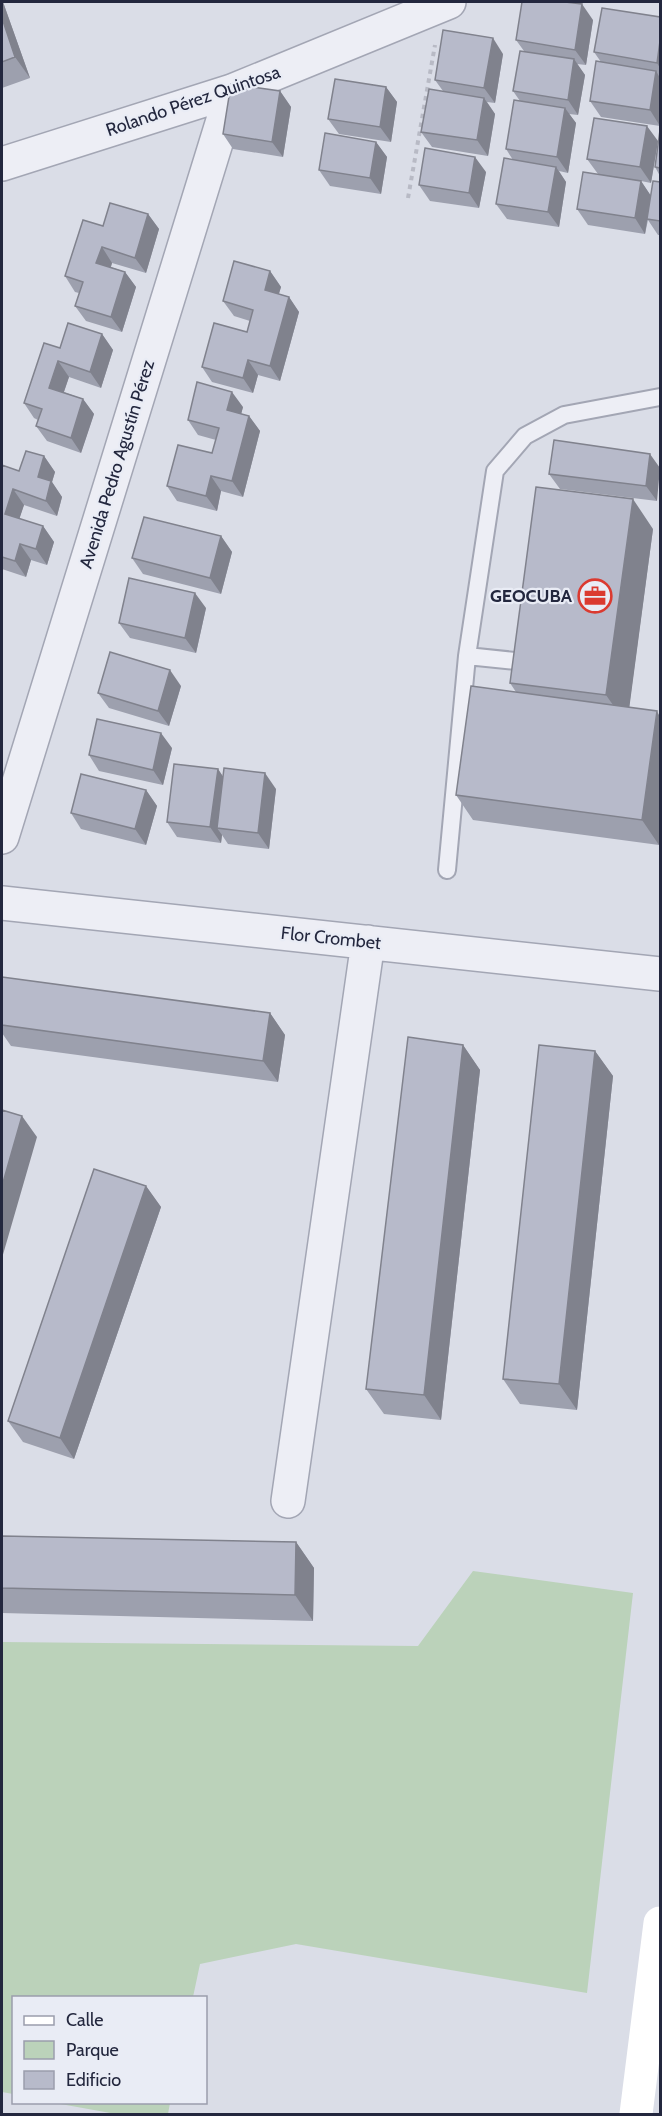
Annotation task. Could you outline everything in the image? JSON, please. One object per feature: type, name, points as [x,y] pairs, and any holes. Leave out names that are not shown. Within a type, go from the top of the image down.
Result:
[{"type":"main road","points":[[636,2115],[660,1923]]},
{"type":"street","name":"Rolando Pérez Quintosa","points":[[2,164],[232,91],[445,3]]},
{"type":"street","name":"Avenida Pedro Agustín Pérez","points":[[2,837],[232,91]]},
{"type":"street","name":"Flor Crombet","points":[[2,903],[660,974]]},
{"type":"street","points":[[288,1501],[368,942]]},
{"type":"lane","points":[[447,870],[467,656],[495,471],[525,436],[564,415],[660,397]]},
{"type":"lane","points":[[467,656],[537,664]]},
{"type":"path","points":[[408,198],[445,3]]},
{"type":"green space","points":[[473,1571],[633,1593],[587,1993],[296,1944],[200,1964],[193,1996],[12,1996],[12,2094],[2,2092],[2,1642],[418,1646]]},
{"type":"green space","points":[[61,2104],[170,2104],[168,2114],[116,2114]]},
{"type":"building","points":[[522,2],[582,4],[575,50],[516,40]]},
{"type":"building","points":[[602,8],[660,17],[657,63],[594,52]]},
{"type":"building","points":[[2,18],[15,57],[2,62]]},
{"type":"building","points":[[443,30],[493,38],[484,88],[435,80]]},
{"type":"building","points":[[520,51],[574,59],[568,100],[513,91]]},
{"type":"building","points":[[596,61],[656,71],[650,110],[590,101]]},
{"type":"building","points":[[335,79],[386,87],[380,127],[328,119]]},
{"type":"building","points":[[231,84],[280,91],[272,142],[223,134]]},
{"type":"building","points":[[429,89],[484,98],[477,140],[421,132]]},
{"type":"building","points":[[514,100],[565,108],[557,157],[506,149]]},
{"type":"building","points":[[594,118],[647,126],[640,167],[587,159]]},
{"type":"building","points":[[660,130],[660,168],[655,167]]},
{"type":"building","points":[[325,133],[376,142],[370,178],[319,170]]},
{"type":"building","points":[[425,148],[475,157],[469,193],[419,185]]},
{"type":"building","points":[[504,158],[556,167],[548,212],[496,204]]},
{"type":"building","points":[[583,172],[641,181],[635,218],[577,209]]},
{"type":"building","points":[[653,181],[660,182],[660,221],[647,219]]},
{"type":"building","points":[[110,203],[148,214],[135,258],[102,247],[96,263],[125,272],[111,317],[75,306],[83,282],[65,276],[83,220],[103,226]]},
{"type":"building","points":[[234,261],[270,271],[265,290],[289,297],[270,366],[248,360],[243,378],[202,367],[214,323],[247,332],[253,310],[223,301]]},
{"type":"building","points":[[68,323],[102,334],[90,372],[58,361],[49,388],[83,399],[71,438],[36,426],[42,409],[24,403],[44,343],[60,348]]},
{"type":"building","points":[[197,382],[232,392],[227,410],[249,416],[232,481],[211,476],[206,496],[167,486],[178,445],[212,453],[219,428],[188,420]]},
{"type":"building","points":[[554,440],[650,454],[646,486],[549,474]]},
{"type":"building","points":[[26,451],[44,456],[38,477],[51,481],[46,501],[13,489],[5,514],[43,526],[36,549],[20,544],[15,561],[2,557],[2,465],[19,471]]},
{"type":"building","name":"GEOCUBA","points":[[536,487],[633,499],[606,695],[510,683]]},
{"type":"building","points":[[144,517],[221,536],[210,578],[132,558]]},
{"type":"building","points":[[129,578],[195,593],[185,638],[119,623]]},
{"type":"building","points":[[110,652],[170,670],[158,711],[98,693]]},
{"type":"building","points":[[471,686],[657,711],[642,820],[456,795]]},
{"type":"building","points":[[97,719],[161,733],[153,770],[89,755]]},
{"type":"building","points":[[174,764],[218,769],[210,827],[167,822]]},
{"type":"building","points":[[224,768],[265,773],[258,833],[217,828]]},
{"type":"building","points":[[81,774],[146,790],[135,829],[71,813]]},
{"type":"building","points":[[2,977],[270,1013],[263,1061],[2,1025]]},
{"type":"building","points":[[408,1037],[463,1045],[424,1395],[366,1389]]},
{"type":"building","points":[[539,1045],[595,1051],[559,1384],[503,1379]]},
{"type":"building","points":[[2,1110],[22,1116],[2,1186]]},
{"type":"building","points":[[94,1169],[146,1186],[60,1438],[8,1421]]},
{"type":"building","points":[[2,1536],[296,1542],[295,1595],[2,1588]]},
{"type":"place","name":"GEOCUBA","points":[[595,596]]}]
